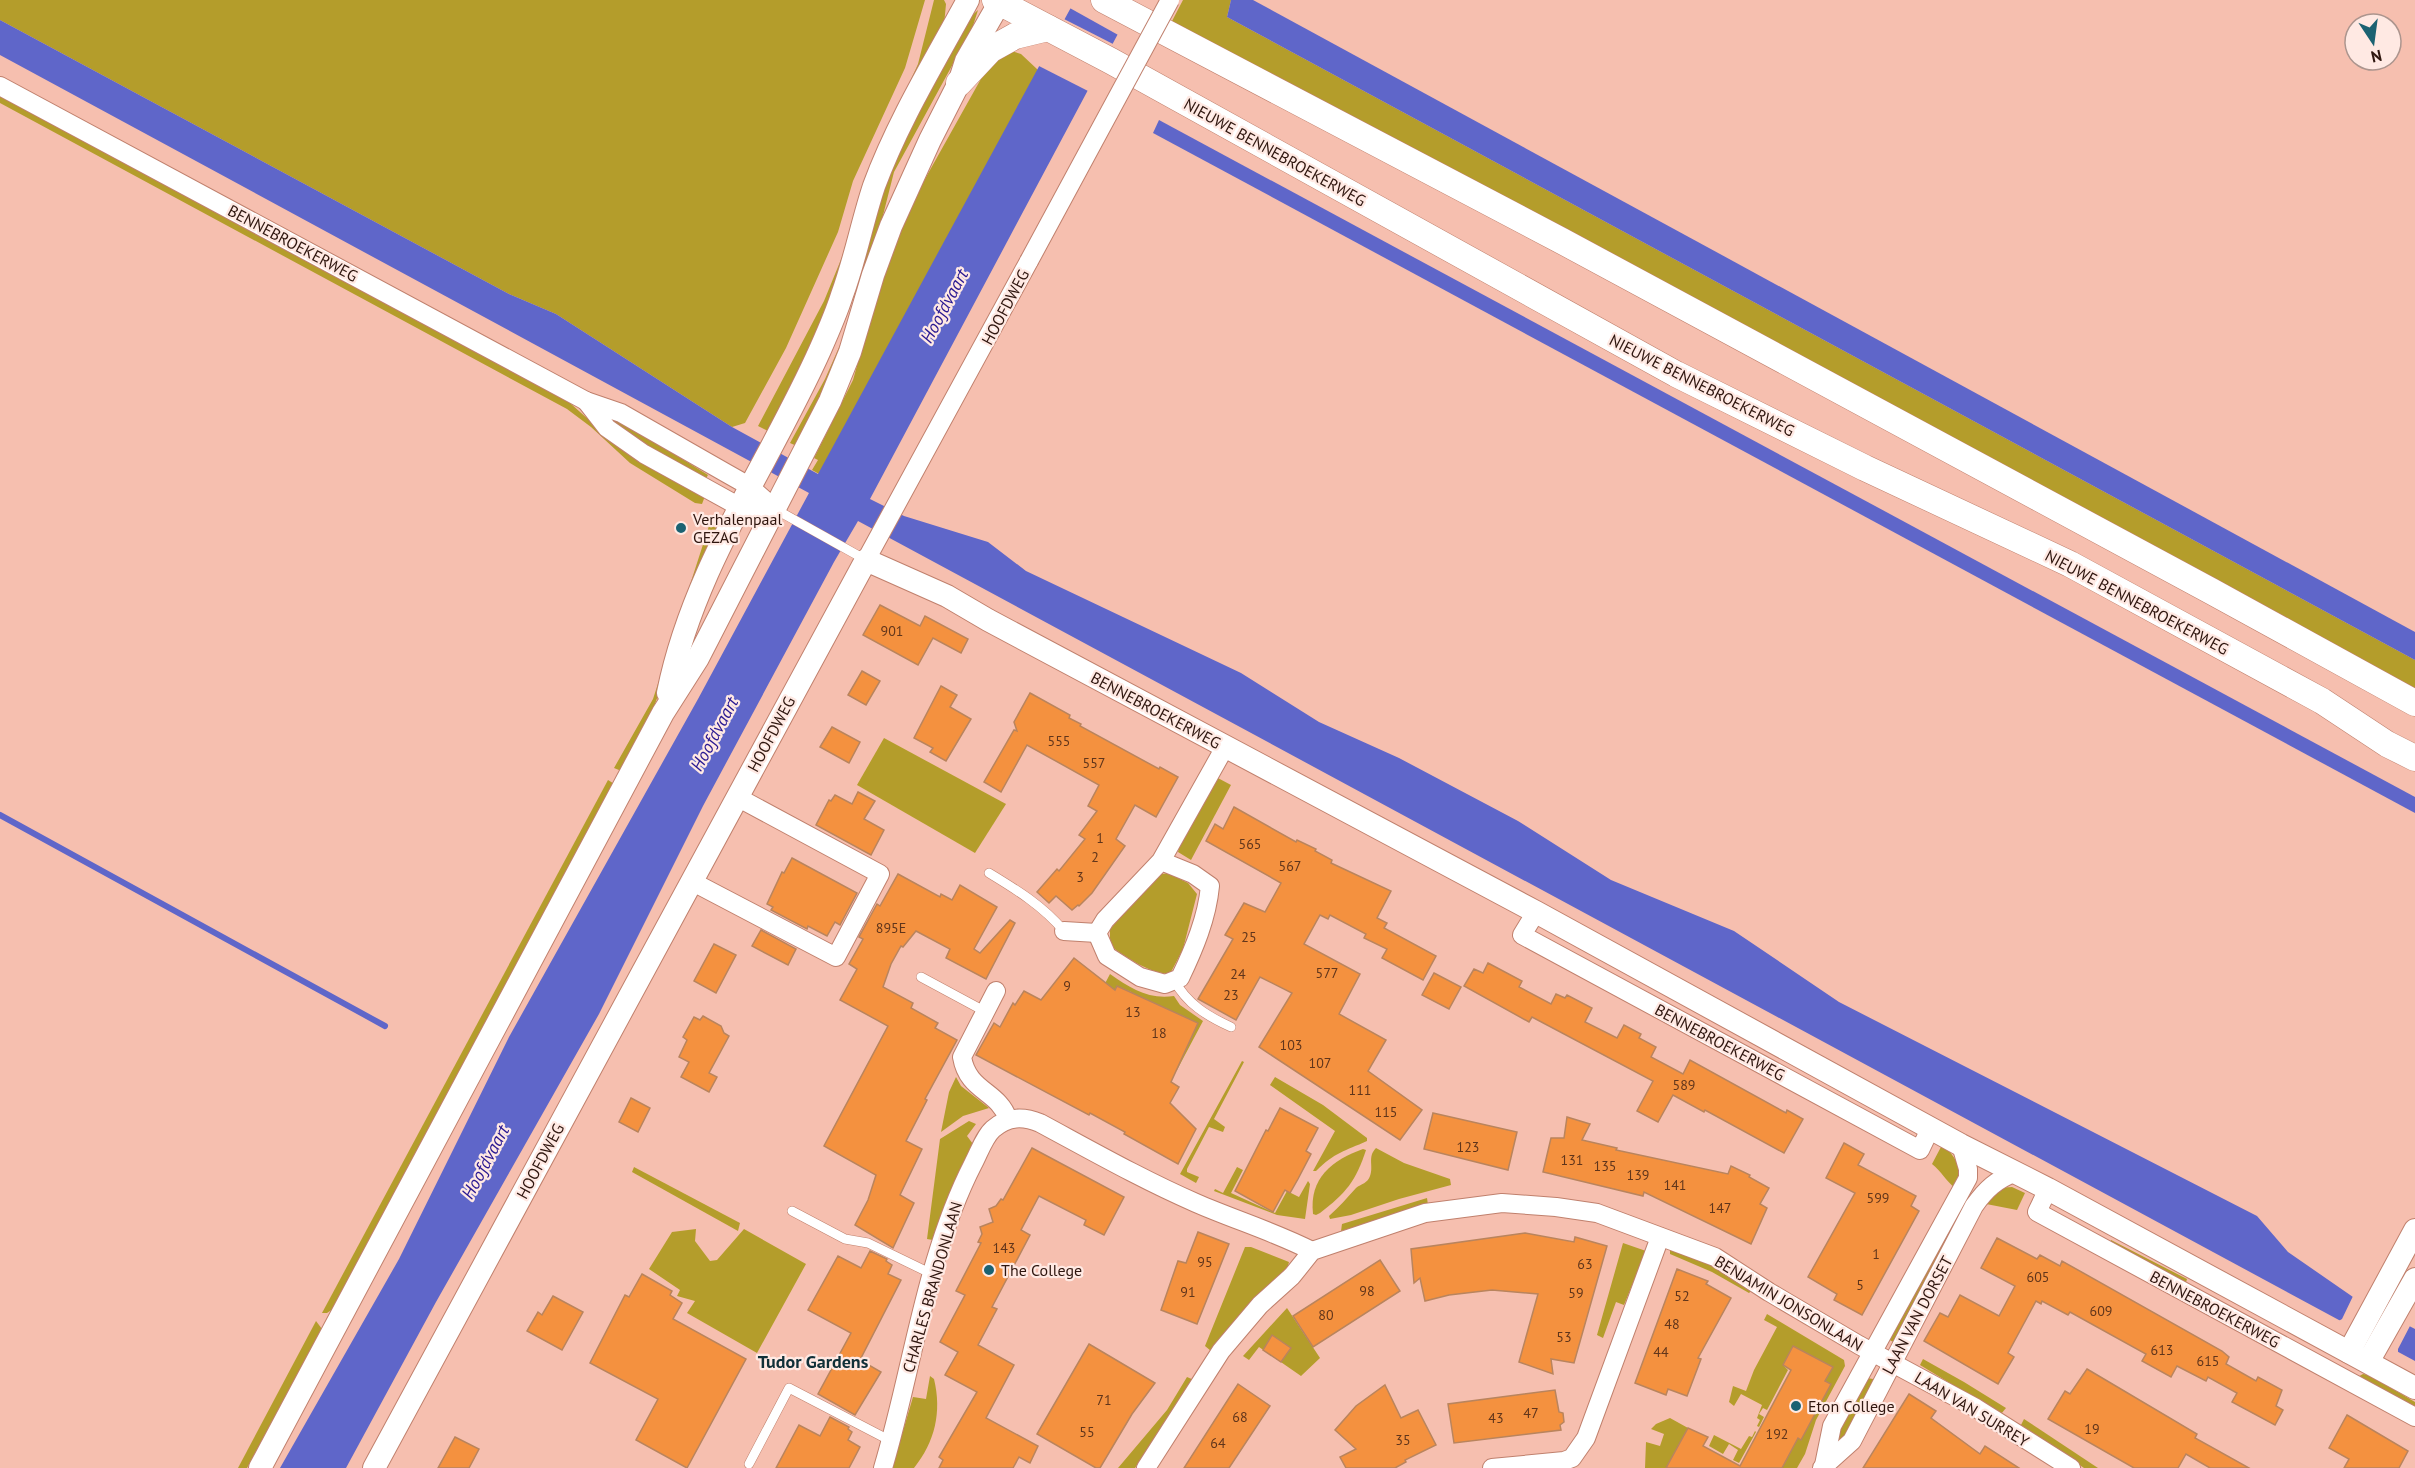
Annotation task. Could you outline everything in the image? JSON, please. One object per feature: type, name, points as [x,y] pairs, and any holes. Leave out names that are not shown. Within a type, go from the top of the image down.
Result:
[{"type":"main road","points":[[1104,0],[1562,241],[2415,703]]},
{"type":"main road","name":"NIEUWE BENNEBROEKERWEG","points":[[998,1],[1676,374],[1864,468],[2070,564],[2322,701],[2387,744],[2415,758]]},
{"type":"main road","points":[[959,83],[990,50],[1014,36],[1048,28]]},
{"type":"street","points":[[663,713],[670,680],[691,614],[738,507],[802,388],[842,295],[874,187],[893,141],[968,0]]},
{"type":"street","name":"HOOFDWEG","points":[[374,1468],[737,797],[860,556],[879,534],[894,508],[1170,0]]},
{"type":"street","points":[[260,1468],[663,713],[698,658],[780,512],[786,487],[830,401],[850,352],[873,275],[891,226],[959,83],[966,61],[998,1]]},
{"type":"street","name":"BENNEBROEKERWEG","points":[[0,86],[586,401],[621,413],[753,479],[780,512]]},
{"type":"street","name":"BENNEBROEKERWEG","points":[[586,401],[607,428],[644,454],[738,507],[780,512]]},
{"type":"street","name":"BENNEBROEKERWEG","points":[[860,556],[947,596],[1536,912],[1961,1145],[2363,1351],[2415,1388]]},
{"type":"street","points":[[1097,933],[1105,920],[1161,861],[1226,747]]},
{"type":"street","points":[[692,881],[836,957],[880,874],[737,797]]},
{"type":"street","points":[[1097,933],[1107,956],[1140,977],[1166,984],[1180,978],[1208,909],[1210,886],[1193,874],[1161,861]]},
{"type":"street","name":"BENNEBROEKERWEG","points":[[1536,912],[1522,935],[1920,1150],[1931,1127]]},
{"type":"street","points":[[1064,931],[1097,933]]},
{"type":"street","points":[[996,991],[962,1057],[970,1080],[1003,1106],[1008,1119],[1029,1119],[1040,1123],[1148,1181],[1312,1251],[1292,1276],[1260,1305],[1221,1351],[1146,1468]]},
{"type":"street","name":"CHARLES BRANDONLAAN","points":[[883,1468],[932,1274],[959,1191],[991,1131],[1008,1119]]},
{"type":"street","name":"LAAN VAN DORSET","points":[[1823,1466],[1832,1426],[1968,1178],[1968,1169],[1961,1145]]},
{"type":"street","name":"LAAN VAN DORSET","points":[[1823,1466],[1852,1441],[1974,1206],[1987,1188],[2016,1172]]},
{"type":"street","name":"BENNEBROEKERWEG","points":[[2048,1189],[2037,1212],[2415,1417]]},
{"type":"street","name":"BENJAMIN JONSONLAAN","points":[[1312,1251],[1425,1213],[1502,1203],[1597,1213],[1715,1257],[1769,1293],[1872,1352]]},
{"type":"street","points":[[2363,1351],[2392,1299],[2415,1230]]},
{"type":"street","points":[[1492,1468],[1564,1461],[1572,1458],[1586,1438],[1660,1237]]},
{"type":"street","points":[[2392,1299],[2415,1279]]},
{"type":"street","name":"LAAN VAN SURREY","points":[[1872,1352],[1976,1408],[2045,1462],[2071,1468]]},
{"type":"lane","name":"BENNEBROEKERWEG","points":[[780,512],[860,556]]},
{"type":"lane","points":[[989,873],[1030,898],[1064,931]]},
{"type":"lane","points":[[921,977],[986,1012]]},
{"type":"lane","points":[[1174,980],[1181,994],[1197,1008],[1232,1027]]},
{"type":"lane","points":[[792,1211],[845,1239],[868,1243],[932,1274]]},
{"type":"lane","points":[[749,1464],[789,1388],[891,1441]]},
{"type":"shaded area","points":[[0,0],[925,0],[905,68],[853,181],[838,232],[786,348],[745,423],[732,427],[556,314],[509,294],[0,20]]},
{"type":"shaded area","points":[[934,0],[944,0],[946,4],[944,25],[832,304],[772,433],[758,426],[824,301],[842,257],[861,189],[918,64]]},
{"type":"shaded area","points":[[1183,0],[1231,0],[1227,17],[2415,660],[2415,690],[1171,23]]},
{"type":"shaded area","points":[[978,10],[972,29],[894,172],[862,298],[799,447],[790,443],[825,379],[844,336],[890,164],[964,23]]},
{"type":"shaded area","points":[[1008,50],[1021,54],[1038,70],[819,474],[812,470],[818,460],[814,458],[853,380],[880,283],[902,220],[996,52]]},
{"type":"shaded area","points":[[0,94],[570,403],[599,429],[705,496],[702,504],[695,503],[630,463],[591,427],[567,409],[0,103]]},
{"type":"shaded area","points":[[618,419],[708,475],[705,480],[670,462],[612,424]]},
{"type":"shaded area","points":[[709,526],[718,528],[651,715],[624,772],[614,768],[653,699]]},
{"type":"shaded area","points":[[884,738],[1006,804],[975,853],[857,785]]},
{"type":"shaded area","points":[[1216,777],[1231,785],[1191,860],[1178,852],[1179,848]]},
{"type":"shaded area","points":[[608,780],[616,785],[333,1309],[322,1313]]},
{"type":"shaded area","points":[[1168,873],[1188,883],[1197,894],[1183,949],[1170,974],[1146,968],[1110,946],[1110,929],[1157,875]]},
{"type":"shaded area","points":[[1110,974],[1132,988],[1148,994],[1174,996],[1180,1005],[1203,1021],[1177,1070],[1146,1053],[1185,1017],[1131,995],[1131,992],[1117,986],[1111,999],[1079,1033]]},
{"type":"shaded area","points":[[1242,1061],[1244,1062],[1214,1119],[1225,1127],[1223,1132],[1209,1127],[1187,1169],[1187,1172],[1199,1177],[1196,1183],[1180,1174]]},
{"type":"shaded area","points":[[956,1077],[961,1086],[989,1108],[963,1116],[941,1132],[949,1092]]},
{"type":"shaded area","points":[[1275,1077],[1323,1105],[1367,1138],[1367,1141],[1340,1153],[1313,1171],[1335,1131],[1270,1085]]},
{"type":"shaded area","points":[[969,1121],[976,1124],[967,1136],[973,1144],[933,1240],[927,1239],[940,1139]]},
{"type":"shaded area","points":[[1942,1145],[1957,1164],[1958,1175],[1955,1188],[1932,1164]]},
{"type":"shaded area","points":[[1376,1148],[1404,1163],[1450,1179],[1451,1185],[1351,1215],[1330,1219],[1329,1216],[1369,1178],[1371,1158]]},
{"type":"shaded area","points":[[1363,1149],[1366,1150],[1362,1161],[1349,1186],[1320,1213],[1313,1214],[1315,1190],[1325,1172],[1342,1159]]},
{"type":"shaded area","points":[[634,1167],[740,1223],[738,1231],[632,1172]]},
{"type":"shaded area","points":[[1237,1167],[1243,1170],[1231,1193],[1275,1213],[1287,1191],[1299,1197],[1308,1181],[1310,1184],[1305,1219],[1277,1215],[1214,1191],[1215,1189],[1223,1193]]},
{"type":"shaded area","points":[[2012,1187],[2025,1193],[2017,1210],[1981,1203],[1998,1188]]},
{"type":"shaded area","points":[[1427,1198],[1428,1205],[1341,1231],[1342,1224]]},
{"type":"shaded area","points":[[1958,1206],[1965,1209],[1897,1344],[1884,1337]]},
{"type":"shaded area","points":[[696,1229],[695,1241],[710,1261],[717,1260],[744,1229],[806,1264],[757,1353],[687,1313],[695,1301],[677,1296],[680,1290],[649,1269],[672,1232]]},
{"type":"shaded area","points":[[2111,1240],[2187,1279],[2185,1286],[2109,1246]]},
{"type":"shaded area","points":[[1623,1243],[1646,1251],[1624,1305],[1616,1302],[1603,1338],[1597,1335]]},
{"type":"shaded area","points":[[1245,1247],[1251,1247],[1289,1262],[1287,1269],[1248,1306],[1211,1351],[1205,1346]]},
{"type":"shaded area","points":[[1675,1249],[1713,1264],[1754,1288],[1749,1293],[1712,1272],[1670,1254],[1670,1250]]},
{"type":"shaded area","points":[[1287,1308],[1320,1358],[1301,1376],[1259,1347],[1249,1360],[1243,1356]]},
{"type":"shaded area","points":[[1767,1314],[1844,1360],[1845,1366],[1816,1420],[1805,1454],[1797,1468],[1782,1468],[1831,1384],[1825,1381],[1832,1368],[1793,1346],[1783,1365],[1788,1370],[1767,1410],[1763,1408],[1759,1414],[1764,1417],[1759,1427],[1757,1426],[1760,1420],[1757,1418],[1762,1405],[1741,1394],[1734,1406],[1729,1402],[1733,1386],[1746,1391],[1754,1370],[1777,1327],[1764,1320]]},
{"type":"shaded area","points":[[316,1321],[322,1329],[247,1468],[238,1468]]},
{"type":"shaded area","points":[[1923,1359],[2006,1408],[2001,1414],[1920,1365]]},
{"type":"shaded area","points":[[2363,1374],[2369,1375],[2415,1402],[2415,1410],[2356,1378]]},
{"type":"shaded area","points":[[930,1376],[934,1379],[937,1403],[932,1437],[914,1468],[892,1468],[913,1397],[926,1399]]},
{"type":"shaded area","points":[[1187,1377],[1194,1380],[1135,1468],[1118,1468],[1167,1410]]},
{"type":"shaded area","points":[[1867,1378],[1873,1379],[1874,1386],[1851,1431],[1835,1448],[1837,1428]]},
{"type":"shaded area","points":[[1670,1418],[1688,1428],[1667,1466],[1671,1468],[1645,1468],[1646,1442],[1660,1446],[1664,1434],[1651,1429],[1656,1424]]},
{"type":"shaded area","points":[[2024,1419],[2098,1468],[2084,1468],[2021,1425]]},
{"type":"shaded area","points":[[1755,1431],[1739,1463],[1733,1460],[1738,1450],[1729,1444],[1723,1454],[1709,1446],[1714,1435],[1741,1449]]},
{"type":"water","name":"Hoofdvaart","points":[[1075,0],[1136,0],[870,499],[904,516],[988,542],[1026,571],[1241,673],[1319,722],[1399,758],[1518,821],[1611,880],[1734,931],[1839,1002],[2257,1216],[2288,1252],[2353,1297],[2415,1329],[2415,1361],[858,521],[703,806],[599,1014],[436,1302],[346,1468],[280,1468],[399,1259],[509,1037],[698,699],[809,493],[0,55],[0,20],[509,294],[556,314],[732,427],[818,474]]},
{"type":"water","points":[[1231,0],[1253,0],[2415,632],[2415,660],[1227,17]]},
{"type":"water","points":[[1159,120],[2415,797],[2415,813],[1153,133]]},
{"type":"pier","points":[[1072,0],[1139,0],[1120,36],[1068,7]]},
{"type":"pier","points":[[1062,18],[1115,45],[1090,92],[1037,65]]},
{"type":"pier","points":[[2354,1294],[2411,1324],[2398,1349],[2398,1355],[2337,1322],[2342,1319]]},
{"type":"building","points":[[880,605],[920,626],[925,616],[968,639],[961,653],[933,638],[918,665],[863,635]]},
{"type":"building","points":[[862,671],[880,681],[866,705],[848,695]]},
{"type":"building","points":[[941,686],[957,695],[950,707],[971,719],[946,761],[930,752],[933,748],[914,738]]},
{"type":"building","points":[[1030,693],[1070,715],[1069,718],[1081,724],[1080,726],[1178,777],[1156,817],[1135,805],[1116,839],[1125,846],[1092,893],[1072,910],[1056,896],[1049,903],[1037,892],[1057,869],[1059,871],[1085,839],[1079,835],[1097,811],[1088,806],[1099,785],[1027,745],[1001,792],[984,782],[1014,730],[1017,731],[1014,722]]},
{"type":"building","points":[[832,727],[860,742],[849,763],[820,747]]},
{"type":"building","points":[[858,792],[875,801],[864,819],[884,830],[871,855],[816,825],[829,800],[831,801],[835,795],[852,804]]},
{"type":"building","points":[[1234,807],[1296,842],[1297,840],[1316,849],[1315,851],[1332,860],[1331,863],[1391,891],[1377,918],[1387,923],[1384,928],[1436,956],[1423,980],[1382,958],[1387,949],[1364,938],[1366,934],[1330,915],[1328,919],[1320,915],[1304,944],[1360,974],[1339,1014],[1386,1040],[1368,1071],[1422,1110],[1400,1140],[1259,1047],[1292,993],[1260,977],[1236,1020],[1198,999],[1233,939],[1225,935],[1244,903],[1265,912],[1281,883],[1206,841],[1215,824],[1223,829]]},
{"type":"building","points":[[792,858],[857,893],[840,925],[835,922],[827,936],[808,926],[807,929],[771,910],[773,907],[767,904],[782,872],[784,873]]},
{"type":"building","points":[[898,874],[940,897],[941,894],[952,900],[960,885],[997,907],[974,949],[980,953],[1010,920],[1015,923],[986,979],[946,958],[950,949],[916,931],[903,947],[901,946],[891,964],[883,987],[913,1003],[911,1008],[938,1023],[935,1028],[957,1040],[925,1099],[927,1100],[906,1141],[922,1149],[900,1195],[914,1203],[893,1248],[855,1225],[868,1200],[876,1175],[824,1146],[888,1026],[840,1000],[857,969],[849,964],[863,939],[859,937],[877,904],[880,906]]},
{"type":"building","points":[[761,930],[796,949],[788,965],[752,946]]},
{"type":"building","points":[[714,944],[736,955],[716,993],[694,981]]},
{"type":"building","points":[[1074,958],[1115,990],[1117,986],[1198,1023],[1171,1082],[1179,1087],[1170,1103],[1196,1129],[1178,1164],[1090,1113],[1089,1115],[976,1055],[994,1023],[1000,1027],[1013,1003],[1015,1005],[1024,991],[1041,1000]]},
{"type":"building","points":[[1488,963],[1522,981],[1519,987],[1551,1004],[1556,994],[1565,998],[1567,995],[1592,1008],[1585,1022],[1617,1038],[1624,1025],[1641,1034],[1639,1038],[1656,1047],[1651,1057],[1683,1074],[1690,1060],[1786,1113],[1787,1110],[1803,1119],[1784,1153],[1673,1095],[1658,1122],[1637,1111],[1653,1081],[1532,1017],[1529,1022],[1464,986],[1474,969],[1483,973]]},
{"type":"building","points":[[1434,973],[1461,987],[1449,1009],[1422,995]]},
{"type":"building","points":[[703,1016],[721,1026],[724,1033],[729,1036],[709,1073],[717,1077],[709,1092],[681,1077],[689,1062],[679,1057],[687,1040],[683,1037],[694,1017],[700,1020]]},
{"type":"building","points":[[631,1098],[650,1108],[638,1132],[619,1122]]},
{"type":"building","points":[[1280,1108],[1318,1128],[1306,1151],[1311,1154],[1298,1179],[1290,1193],[1285,1190],[1273,1212],[1235,1191],[1266,1130],[1268,1131]]},
{"type":"building","points":[[1433,1113],[1517,1132],[1508,1170],[1424,1149]]},
{"type":"building","points":[[1567,1117],[1590,1124],[1582,1140],[1617,1148],[1616,1150],[1728,1174],[1731,1166],[1769,1188],[1760,1204],[1767,1208],[1751,1244],[1644,1192],[1643,1196],[1543,1172],[1551,1138],[1564,1138]]},
{"type":"building","points":[[1844,1143],[1864,1154],[1858,1165],[1916,1196],[1911,1206],[1919,1211],[1862,1315],[1834,1300],[1837,1294],[1808,1277],[1855,1193],[1826,1178]]},
{"type":"building","name":"The College","points":[[1032,1148],[1124,1197],[1104,1235],[1084,1225],[1086,1220],[1039,1196],[1021,1230],[1030,1235],[992,1307],[997,1309],[978,1345],[1014,1365],[986,1418],[1038,1446],[1030,1463],[1019,1457],[1013,1468],[939,1468],[943,1460],[939,1457],[977,1392],[945,1375],[958,1352],[940,1342],[965,1295],[956,1291],[981,1243],[978,1242],[982,1234],[980,1227],[993,1222],[989,1209],[996,1206],[1001,1199],[1003,1200]]},
{"type":"building","points":[[1198,1232],[1229,1244],[1197,1324],[1161,1310],[1178,1261],[1186,1263]]},
{"type":"building","points":[[1525,1233],[1574,1242],[1575,1237],[1607,1246],[1574,1363],[1551,1359],[1553,1374],[1519,1362],[1538,1294],[1492,1290],[1449,1295],[1425,1301],[1420,1278],[1414,1283],[1411,1249]]},
{"type":"building","points":[[1997,1238],[2037,1259],[2040,1255],[2060,1266],[2062,1261],[2222,1351],[2229,1357],[2226,1364],[2256,1381],[2258,1377],[2282,1390],[2276,1406],[2283,1410],[2275,1425],[2232,1402],[2237,1393],[2208,1377],[2206,1381],[2177,1366],[2171,1377],[2142,1361],[2146,1354],[2070,1312],[2068,1315],[2042,1301],[2041,1304],[2036,1301],[2008,1353],[2014,1357],[1998,1384],[1924,1341],[1940,1313],[1948,1317],[1960,1295],[1999,1316],[2015,1286],[1981,1268]]},
{"type":"building","points":[[870,1251],[887,1259],[886,1261],[892,1265],[888,1274],[901,1280],[860,1360],[881,1372],[855,1415],[818,1394],[851,1333],[808,1310],[838,1256],[861,1268]]},
{"type":"building","points":[[1380,1260],[1400,1291],[1313,1347],[1293,1316]]},
{"type":"building","points":[[1677,1269],[1708,1281],[1706,1284],[1731,1298],[1698,1358],[1701,1359],[1687,1396],[1668,1389],[1666,1395],[1635,1383]]},
{"type":"building","points":[[642,1274],[672,1291],[670,1295],[682,1303],[673,1319],[746,1359],[687,1468],[636,1440],[658,1399],[590,1363],[625,1295],[629,1297]]},
{"type":"building","points":[[553,1296],[583,1312],[562,1350],[527,1331],[538,1312],[542,1315]]},
{"type":"building","points":[[1272,1335],[1291,1348],[1281,1362],[1263,1350]]},
{"type":"building","points":[[1089,1344],[1155,1383],[1132,1414],[1100,1468],[1096,1468],[1037,1434]]},
{"type":"building","name":"Eton College","points":[[1793,1346],[1833,1367],[1825,1381],[1831,1384],[1801,1440],[1798,1438],[1782,1468],[1666,1468],[1688,1428],[1708,1437],[1703,1446],[1740,1466],[1791,1370],[1783,1365]]},
{"type":"building","points":[[2087,1369],[2197,1434],[2195,1438],[2249,1468],[2210,1468],[2186,1454],[2178,1468],[2134,1468],[2048,1419],[2065,1391],[2070,1394]]},
{"type":"building","points":[[1238,1384],[1270,1406],[1229,1468],[1184,1468]]},
{"type":"building","points":[[1385,1385],[1401,1418],[1418,1410],[1436,1445],[1405,1460],[1406,1462],[1395,1468],[1346,1468],[1340,1457],[1356,1449],[1335,1430],[1356,1406]]},
{"type":"building","points":[[1555,1390],[1559,1412],[1563,1413],[1564,1422],[1560,1425],[1561,1430],[1454,1443],[1448,1404]]},
{"type":"building","points":[[1909,1394],[1936,1411],[1931,1418],[1980,1454],[1985,1446],[2019,1468],[1863,1468]]},
{"type":"building","points":[[2347,1415],[2408,1451],[2399,1468],[2344,1468],[2349,1459],[2329,1448]]},
{"type":"building","points":[[830,1417],[849,1427],[848,1429],[852,1432],[848,1440],[860,1447],[849,1468],[776,1468],[799,1425],[820,1436]]},
{"type":"building","points":[[455,1437],[479,1449],[469,1468],[438,1468]]},
{"type":"waterway","points":[[0,815],[385,1026]]},
{"type":"place","name":"Verhalenpaal GEZAG","points":[[681,528]]},
{"type":"place","name":"The College","points":[[989,1270]]},
{"type":"place","name":"Eton College","points":[[1796,1406]]},
{"type":"district","name":"Tudor Gardens","points":[[813,1361]]}]
